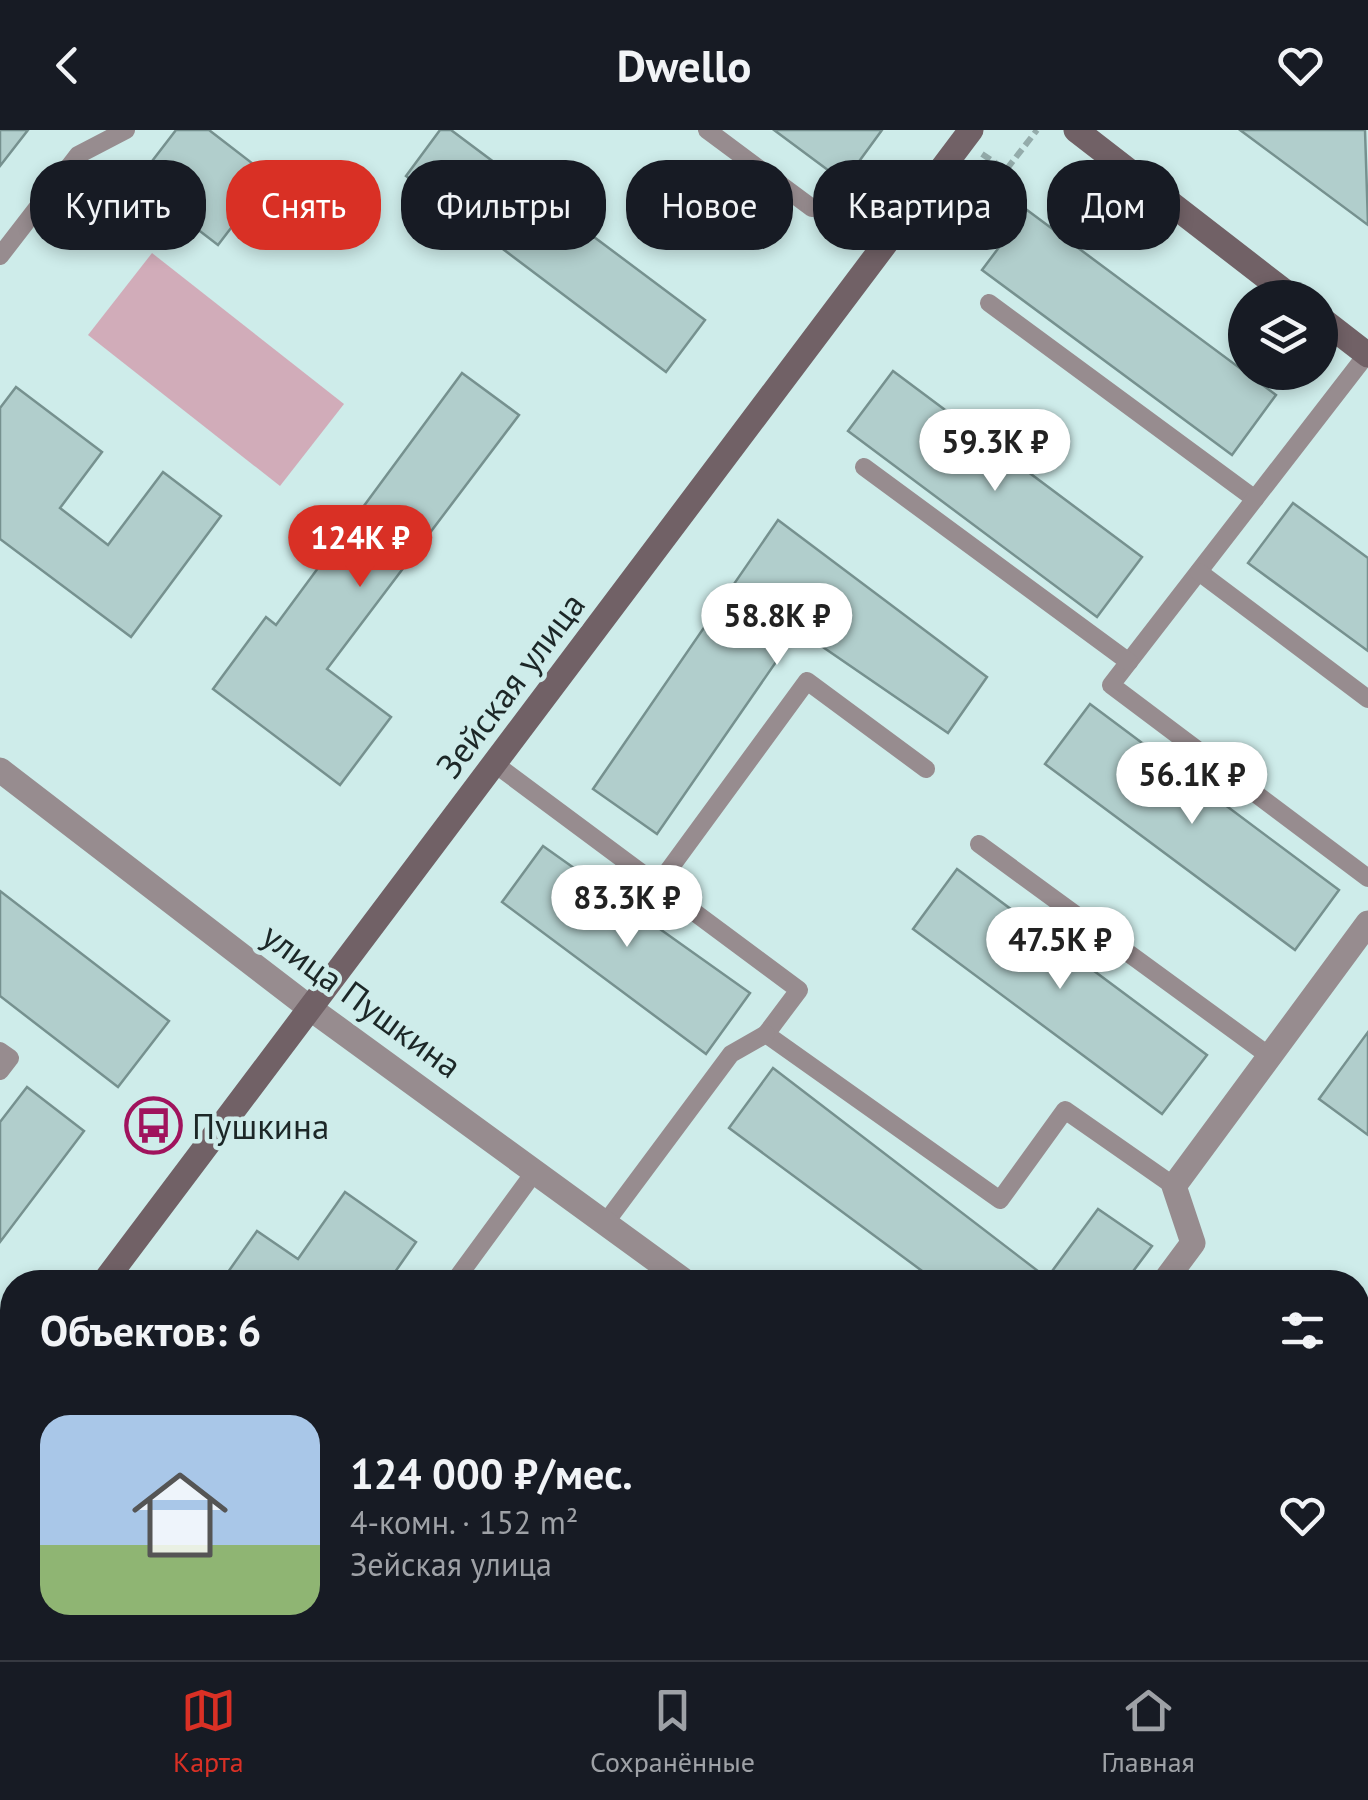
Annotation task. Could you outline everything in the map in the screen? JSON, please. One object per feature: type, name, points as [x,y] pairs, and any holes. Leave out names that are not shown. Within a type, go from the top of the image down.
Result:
[{"type":"street","name":"Зейская улица","points":[[113,1270],[972,130]]},
{"type":"street","points":[[1076,130],[1270,280]]},
{"type":"street","points":[[1338,332],[1367,355]]},
{"type":"street","name":"улица Пушкина","points":[[0,770],[311,1009],[670,1270]]},
{"type":"street","points":[[1173,1270],[1193,1243],[1174,1186],[1368,924]]},
{"type":"lane","points":[[0,256],[78,155],[126,130]]},
{"type":"lane","points":[[707,130],[812,208]]},
{"type":"lane","points":[[988,303],[1255,499]]},
{"type":"lane","points":[[1367,355],[1111,685],[1368,878]]},
{"type":"lane","points":[[864,467],[1129,662]]},
{"type":"lane","points":[[1198,572],[1368,699]]},
{"type":"lane","points":[[657,886],[807,681],[926,768]]},
{"type":"lane","points":[[495,764],[799,990],[766,1034],[731,1054],[606,1222]]},
{"type":"lane","points":[[979,844],[1272,1058]]},
{"type":"lane","points":[[766,1034],[1000,1200],[1066,1110],[1174,1186]]},
{"type":"lane","points":[[0,1050],[10,1058],[0,1071]]},
{"type":"lane","points":[[463,1270],[536,1170]]},
{"type":"shaded area","points":[[152,253],[344,404],[280,486],[88,335]]},
{"type":"building","points":[[0,130],[28,130],[0,166]]},
{"type":"building","points":[[176,130],[209,130],[248,160],[226,160],[226,235],[218,245],[206,236],[206,160],[153,160]]},
{"type":"building","points":[[440,130],[451,130],[491,160],[418,160]]},
{"type":"building","points":[[774,130],[882,130],[860,160],[814,160]]},
{"type":"building","points":[[1240,130],[1365,130],[1368,225]]},
{"type":"building","points":[[1027,210],[1047,225],[1047,250],[1081,250],[1228,359],[1228,390],[1269,390],[1276,395],[1232,455],[982,270],[997,250],[1027,250]]},
{"type":"building","points":[[606,246],[705,320],[666,372],[504,250],[606,250]]},
{"type":"building","points":[[893,371],[1142,557],[1097,617],[848,431]]},
{"type":"building","points":[[462,373],[519,415],[327,669],[391,717],[340,785],[213,689],[266,617],[276,625]]},
{"type":"building","points":[[16,387],[102,452],[60,508],[108,545],[163,472],[221,516],[131,637],[0,539],[0,408]]},
{"type":"building","points":[[1293,503],[1368,558],[1368,651],[1248,563]]},
{"type":"building","points":[[778,520],[987,677],[948,733],[798,630],[657,834],[593,789]]},
{"type":"building","points":[[1090,704],[1339,890],[1295,950],[1045,764]]},
{"type":"building","points":[[543,846],[750,993],[706,1054],[502,902]]},
{"type":"building","points":[[957,869],[1207,1055],[1162,1114],[913,929]]},
{"type":"building","points":[[0,891],[169,1021],[118,1087],[0,996]]},
{"type":"building","points":[[1368,1032],[1368,1135],[1319,1099]]},
{"type":"building","points":[[773,1068],[1037,1270],[921,1270],[729,1128]]},
{"type":"building","points":[[27,1087],[84,1131],[0,1242],[0,1122]]},
{"type":"building","points":[[345,1192],[416,1242],[396,1270],[229,1270],[257,1231],[298,1259]]},
{"type":"building","points":[[1098,1209],[1152,1246],[1134,1270],[1053,1270]]},
{"type":"place","name":"Пушкина","points":[[153,1126]]}]
